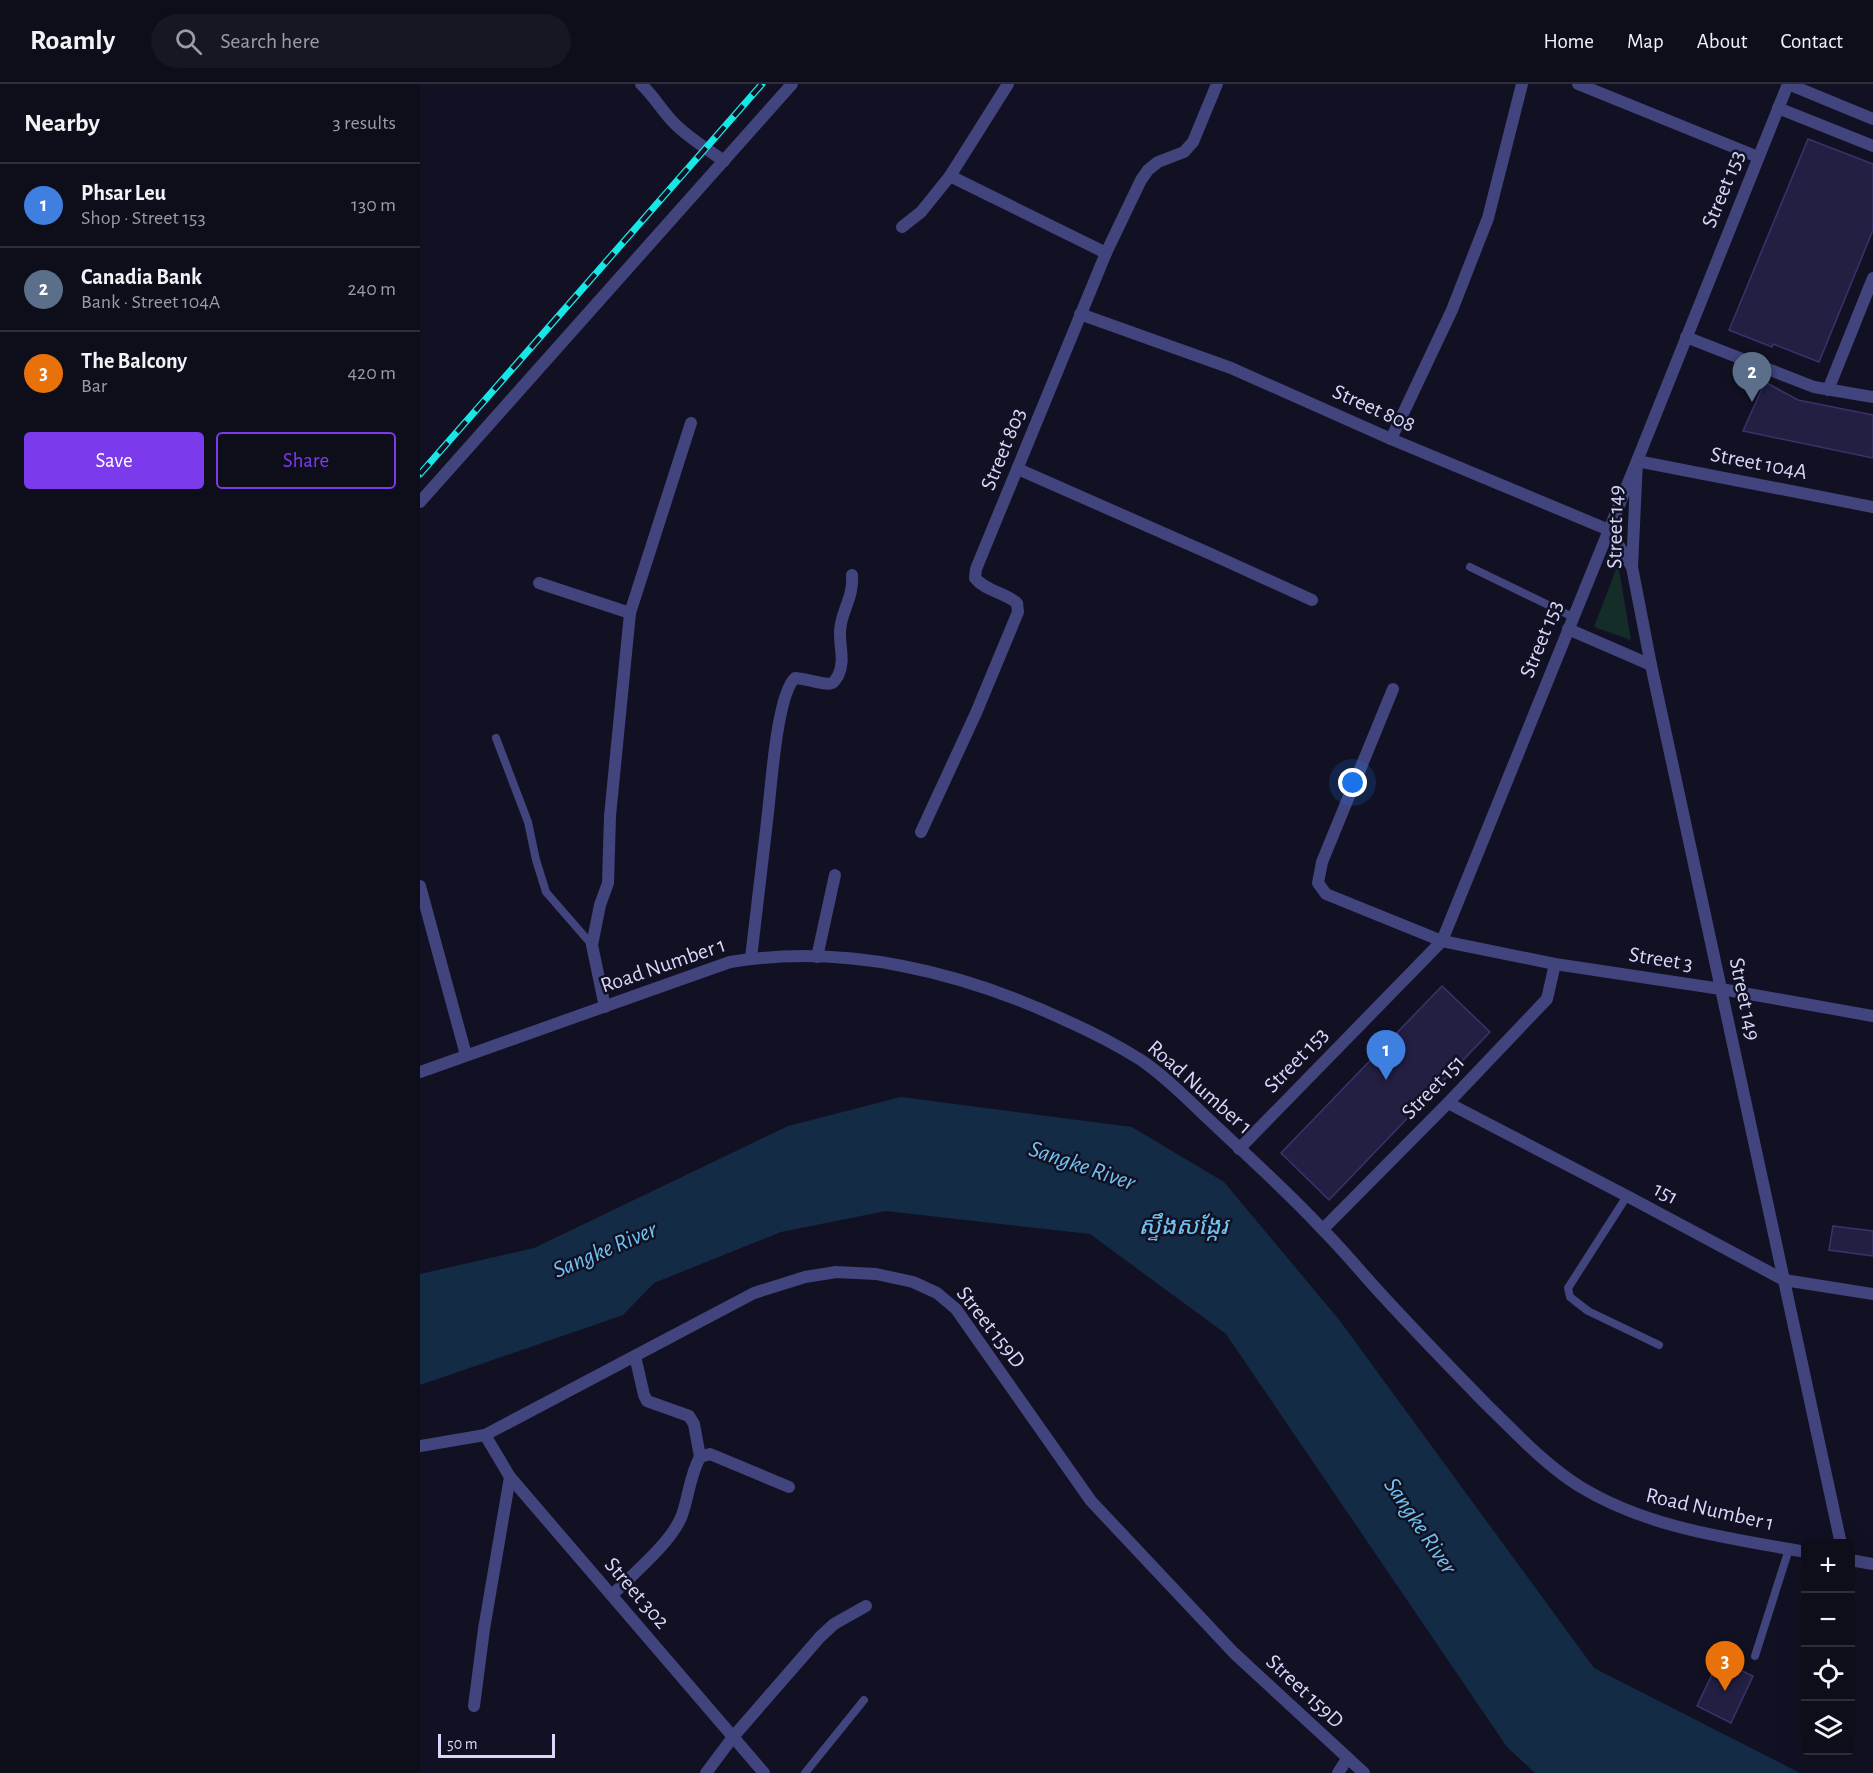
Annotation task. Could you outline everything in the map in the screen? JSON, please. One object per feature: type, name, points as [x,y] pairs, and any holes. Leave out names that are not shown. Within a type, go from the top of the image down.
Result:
[{"type":"street","points":[[642,84],[677,126],[724,161]]},
{"type":"street","points":[[420,502],[792,84]]},
{"type":"street","points":[[902,227],[921,212],[950,176],[1008,84]]},
{"type":"street","name":"Street 803","points":[[921,832],[976,713],[1018,612],[1017,603],[1009,596],[980,585],[975,578],[976,569],[1080,314],[1141,180],[1158,162],[1184,152],[1193,142],[1217,84]]},
{"type":"street","points":[[1391,439],[1452,310],[1488,218],[1522,84]]},
{"type":"street","points":[[1578,84],[1758,157]]},
{"type":"street","points":[[1788,84],[1873,119]]},
{"type":"street","name":"Street 153","points":[[1239,1149],[1442,941],[1788,84]]},
{"type":"street","points":[[1778,108],[1873,146]]},
{"type":"street","points":[[950,176],[1106,253]]},
{"type":"street","points":[[1828,390],[1873,278]]},
{"type":"street","name":"Street 808","points":[[1080,314],[1231,368],[1391,439],[1609,530]]},
{"type":"street","points":[[1686,337],[1814,387],[1873,397]]},
{"type":"street","points":[[605,1007],[592,945],[600,905],[608,883],[611,804],[630,612],[692,423]]},
{"type":"street","name":"Street 104A","points":[[1637,461],[1873,507]]},
{"type":"street","name":"Street 149","points":[[1637,461],[1632,567],[1651,665],[1840,1539]]},
{"type":"street","points":[[1018,470],[1312,600]]},
{"type":"street","points":[[1609,530],[1632,567]]},
{"type":"street","points":[[751,958],[781,715],[790,683],[795,678],[829,684],[836,679],[842,665],[840,627],[853,588],[852,575]]},
{"type":"street","points":[[540,583],[630,612]]},
{"type":"street","points":[[1570,623],[1651,665]]},
{"type":"street","name":"Street 3","points":[[1393,689],[1322,862],[1318,883],[1326,894],[1442,941],[1555,964],[1721,989],[1873,1016]]},
{"type":"street","points":[[817,957],[835,875]]},
{"type":"street","points":[[420,886],[466,1055]]},
{"type":"street","name":"Road Number 1","points":[[420,1072],[730,962],[751,958],[817,957],[878,961],[940,974],[998,992],[1049,1012],[1100,1036],[1143,1061],[1174,1087],[1323,1229],[1411,1327],[1480,1397],[1549,1465],[1576,1484],[1623,1510],[1649,1520],[1679,1528],[1801,1551]]},
{"type":"street","name":"Street 151","points":[[1323,1229],[1547,999],[1555,964]]},
{"type":"street","name":"151","points":[[1448,1103],[1784,1280],[1873,1294]]},
{"type":"street","name":"Street 159D","points":[[420,1446],[486,1435],[754,1293],[805,1277],[836,1272],[876,1274],[913,1282],[937,1293],[956,1309],[1090,1501],[1234,1653],[1364,1773]]},
{"type":"street","points":[[612,1595],[669,1537],[682,1516],[693,1469],[700,1456],[694,1424],[689,1416],[647,1401],[635,1356]]},
{"type":"street","name":"Street 302","points":[[486,1435],[510,1477],[764,1773]]},
{"type":"street","points":[[700,1456],[710,1454],[789,1487]]},
{"type":"street","points":[[474,1706],[484,1629],[510,1477]]},
{"type":"street","points":[[1855,1561],[1873,1564]]},
{"type":"street","points":[[706,1773],[820,1637],[834,1624],[866,1606]]},
{"type":"street","points":[[1338,1773],[1347,1759]]},
{"type":"lane","points":[[1470,567],[1570,623]]},
{"type":"lane","points":[[496,738],[528,822],[546,892],[592,945]]},
{"type":"lane","points":[[1627,1196],[1568,1288],[1570,1297],[1588,1311],[1659,1345]]},
{"type":"lane","points":[[1755,1656],[1790,1549]]},
{"type":"lane","points":[[805,1773],[864,1700]]},
{"type":"green space","points":[[1618,564],[1631,640],[1594,627]]},
{"type":"water","name":"ស្ទឹងសង្កែរ","points":[[901,1097],[1132,1127],[1224,1182],[1340,1321],[1594,1668],[1800,1773],[1535,1773],[1507,1747],[1226,1334],[1090,1234],[886,1211],[781,1232],[654,1283],[623,1315],[420,1385],[420,1274],[534,1248],[788,1126]]},
{"type":"building","points":[[1808,139],[1873,164],[1873,230],[1819,362],[1729,330]]},
{"type":"building","points":[[1765,382],[1798,400],[1873,415],[1873,458],[1743,431]]},
{"type":"building","points":[[1442,986],[1490,1032],[1329,1200],[1281,1153]]},
{"type":"building","points":[[1833,1226],[1873,1231],[1873,1256],[1829,1250]]},
{"type":"building","points":[[1719,1660],[1753,1676],[1731,1723],[1697,1706]]},
{"type":"railway","points":[[420,474],[762,84]]},
{"type":"place","name":"Canadia Bank","points":[[1752,402]]},
{"type":"place","name":"Phsar Leu","points":[[1386,1080]]},
{"type":"place","name":"The Balcony","points":[[1725,1691]]},
{"type":"water label","name":"Sangke River","points":[[1082,1166]]},
{"type":"water label","name":"Sangke River","points":[[605,1250]]},
{"type":"water label","name":"Sangke River","points":[[1420,1526]]}]
